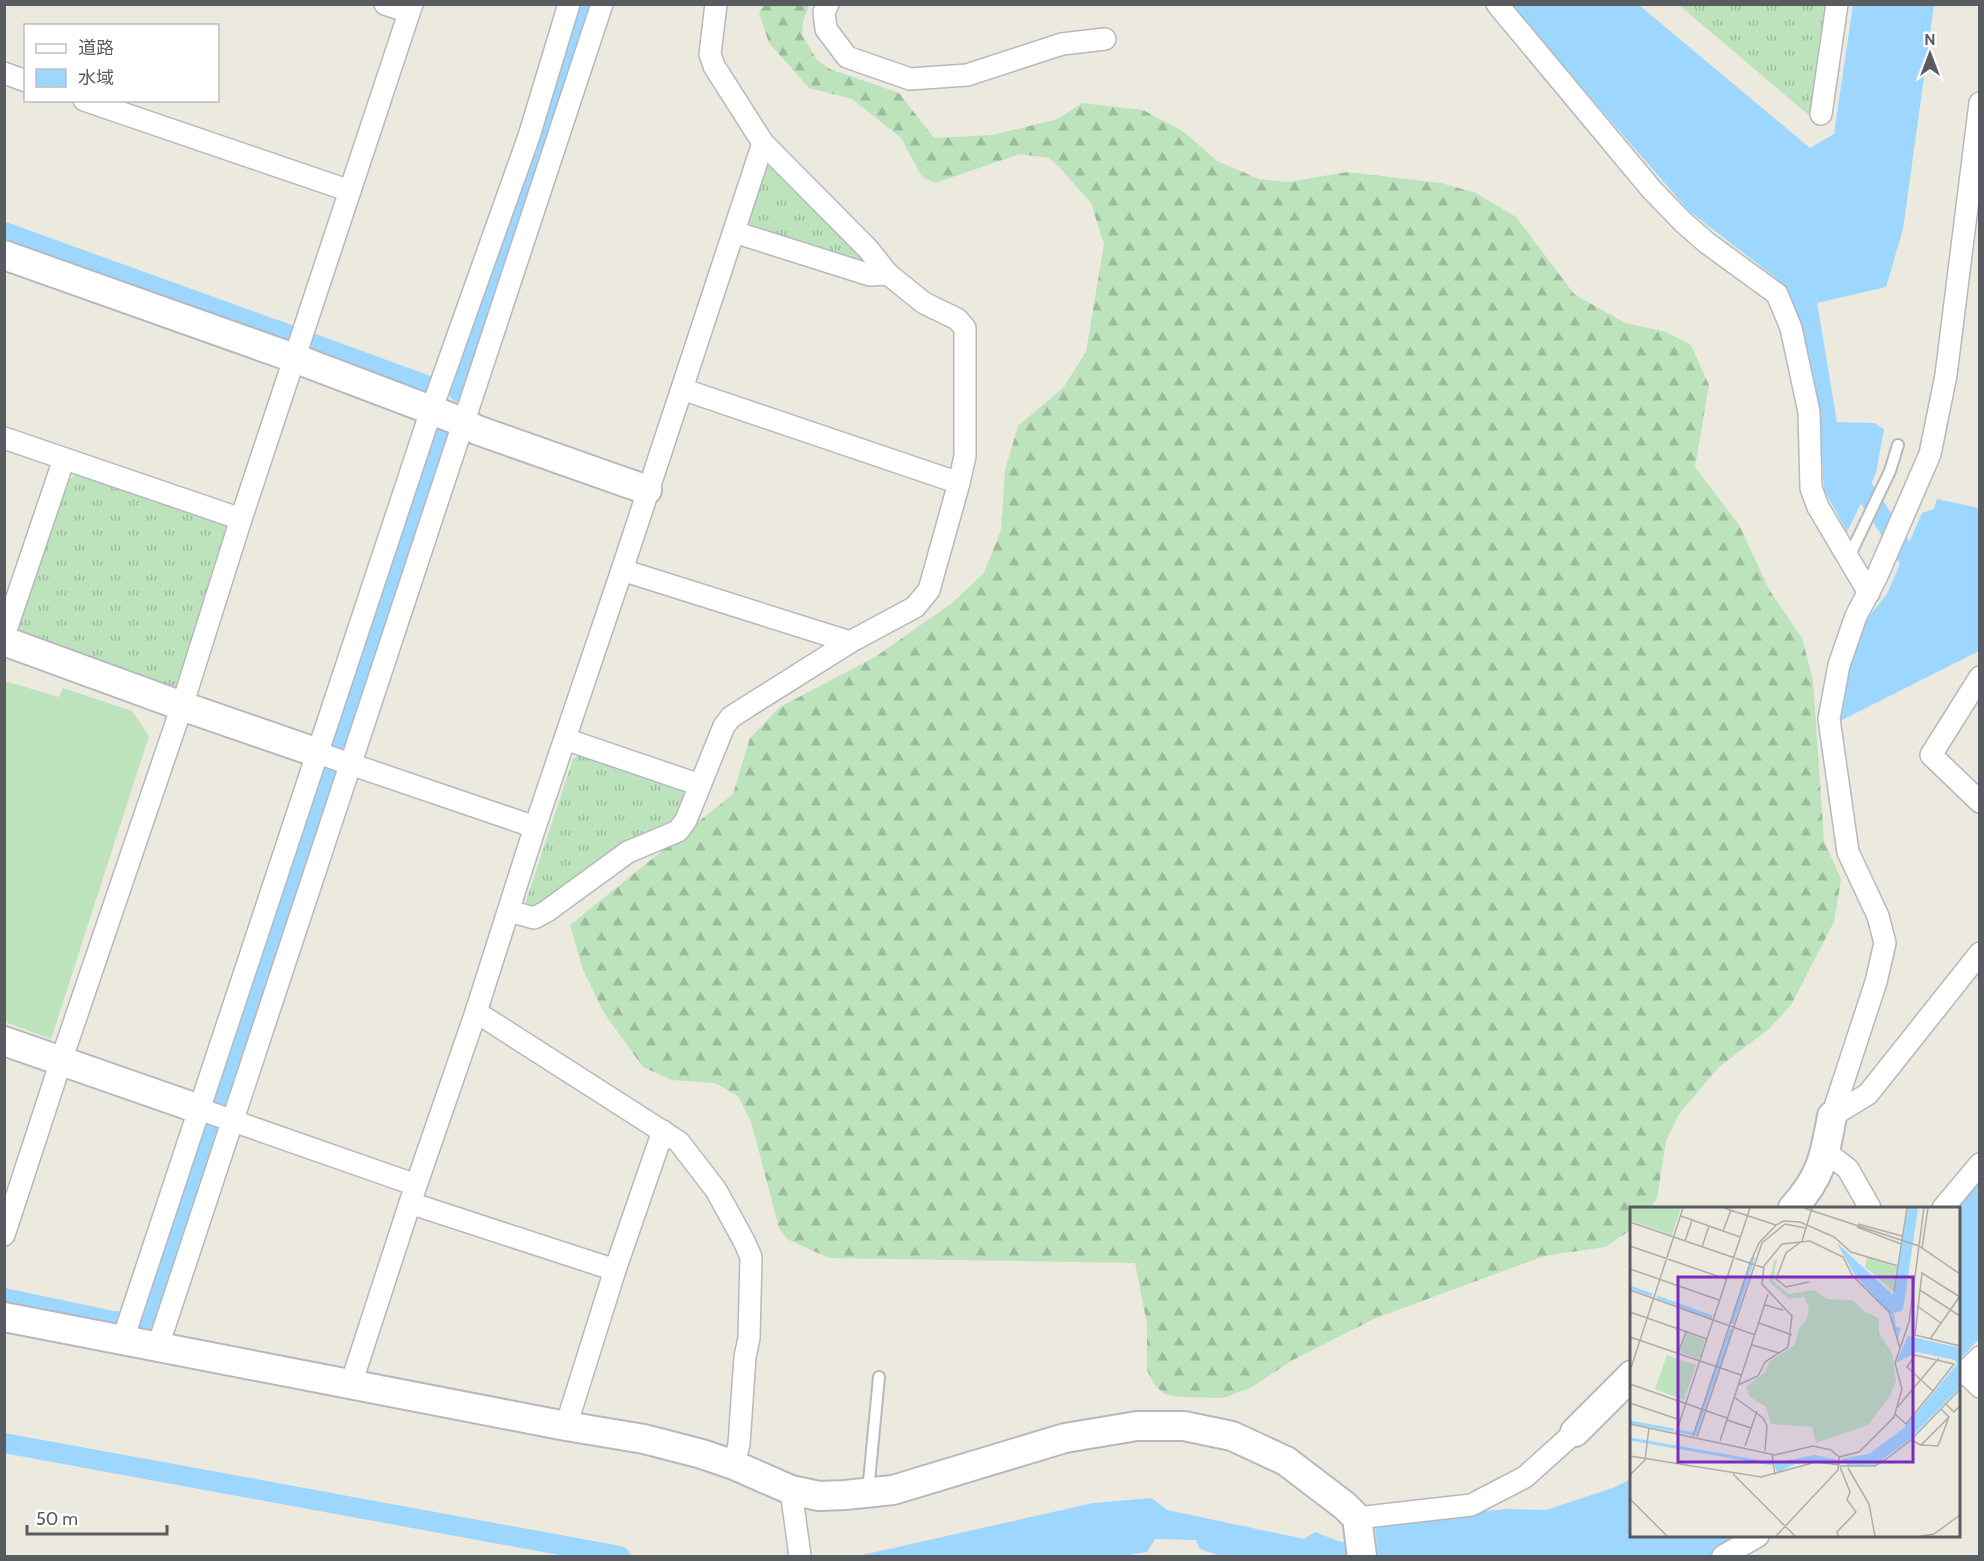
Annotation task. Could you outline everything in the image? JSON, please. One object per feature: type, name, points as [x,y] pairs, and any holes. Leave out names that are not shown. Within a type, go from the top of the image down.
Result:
[{"type":"street","points":[[4,1235],[9,1201],[61,1060],[182,706],[241,519],[410,8],[385,4]]},
{"type":"street","points":[[127,1328],[217,1115],[449,417],[569,4]]},
{"type":"street","points":[[158,1346],[217,1115],[334,759],[449,417],[602,4]]},
{"type":"street","points":[[509,911],[534,918],[628,852],[678,831],[686,820],[724,726],[731,717],[850,642],[915,608],[929,591],[959,483],[964,456],[965,328],[957,319],[924,303],[888,274],[868,249],[763,143],[714,66],[710,54],[716,4]]},
{"type":"street","points":[[828,4],[824,12],[826,29],[847,57],[910,79],[967,75],[1062,44],[1105,39]]},
{"type":"street","points":[[1497,4],[1652,190],[1707,243],[1778,294],[1791,328],[1809,412],[1811,488],[1818,507],[1852,552],[1873,585]]},
{"type":"street","points":[[1821,114],[1837,4]]},
{"type":"street","points":[[4,73],[24,80]]},
{"type":"street","points":[[90,102],[350,191]]},
{"type":"street","points":[[1794,1207],[1819,1174],[1826,1152],[1832,1116],[1876,982],[1885,943],[1878,916],[1848,852],[1829,720],[1839,665],[1856,616],[1873,585],[1930,454],[1947,375],[1980,103]]},
{"type":"street","points":[[351,1384],[413,1194],[477,1012],[535,827],[763,143]]},
{"type":"street","points":[[734,232],[870,275],[888,274]]},
{"type":"street","points":[[4,255],[294,358],[449,417],[477,430],[647,490]]},
{"type":"street","points":[[682,389],[959,483]]},
{"type":"street","points":[[4,438],[241,519]]},
{"type":"street","points":[[64,459],[4,639],[182,706],[535,827]]},
{"type":"street","points":[[622,570],[850,642]]},
{"type":"street","points":[[1980,677],[1931,755],[1980,802]]},
{"type":"street","points":[[565,739],[700,785]]},
{"type":"street","points":[[1832,1116],[1868,1094],[1980,953]]},
{"type":"street","points":[[477,1012],[679,1142],[716,1190],[751,1257],[749,1338],[745,1357],[739,1444],[734,1465]]},
{"type":"street","points":[[4,1041],[217,1115],[413,1194],[615,1270]]},
{"type":"street","points":[[566,1426],[615,1270],[663,1131]]},
{"type":"street","points":[[1826,1152],[1848,1169],[1869,1207]]},
{"type":"street","points":[[1945,1207],[1980,1164]]},
{"type":"street","points":[[4,1317],[127,1328],[158,1346],[566,1426],[644,1439],[734,1465],[791,1490],[819,1496],[893,1490],[933,1480],[1065,1438],[1137,1426],[1184,1426],[1232,1436],[1286,1461],[1346,1506],[1357,1518],[1362,1557]]},
{"type":"street","points":[[1968,1378],[1980,1357]]},
{"type":"street","points":[[1357,1518],[1471,1505],[1525,1477],[1575,1432],[1630,1377]]},
{"type":"street","points":[[791,1490],[800,1557]]},
{"type":"street","points":[[1723,1557],[1756,1537]]},
{"type":"lane","points":[[1852,552],[1890,471],[1898,444]]},
{"type":"lane","points":[[868,1493],[879,1377]]},
{"type":"green space","points":[[765,4],[809,5],[803,22],[802,35],[817,60],[830,69],[899,93],[934,138],[992,135],[1058,119],[1082,103],[1143,110],[1184,132],[1217,161],[1259,179],[1288,182],[1347,172],[1441,183],[1476,193],[1516,217],[1574,294],[1625,323],[1666,332],[1691,345],[1709,385],[1695,467],[1739,525],[1770,591],[1802,638],[1813,680],[1824,841],[1841,879],[1834,922],[1791,1005],[1769,1029],[1719,1067],[1679,1114],[1666,1141],[1657,1198],[1652,1207],[1630,1207],[1630,1231],[1605,1247],[1544,1256],[1376,1318],[1291,1361],[1252,1387],[1224,1398],[1179,1397],[1164,1394],[1153,1383],[1147,1370],[1147,1324],[1135,1263],[829,1258],[787,1239],[779,1228],[752,1125],[739,1097],[715,1083],[672,1080],[643,1067],[604,1013],[583,970],[570,925],[733,794],[750,738],[780,707],[875,657],[952,603],[984,573],[1001,530],[1005,470],[1018,426],[1063,388],[1086,352],[1104,244],[1091,203],[1049,158],[1020,154],[935,183],[922,177],[901,138],[852,99],[809,88],[769,43],[759,13]]},
{"type":"green space","points":[[1679,5],[1830,5],[1811,117]]},
{"type":"green space","points":[[770,164],[866,256],[859,265],[747,224],[766,168]]},
{"type":"green space","points":[[79,471],[224,519],[231,529],[177,686],[170,689],[19,633],[19,626],[69,480]]},
{"type":"green space","points":[[5,681],[59,697],[63,688],[132,711],[149,736],[51,1039],[5,1022]]},
{"type":"green space","points":[[578,755],[685,790],[674,822],[619,845],[534,907],[527,908],[526,901],[573,759]]},
{"type":"water","points":[[1510,5],[1639,5],[1810,148],[1834,134],[1853,5],[1934,5],[1903,229],[1886,287],[1817,303],[1837,422],[1874,423],[1884,429],[1876,473],[1847,532],[1824,490],[1819,407],[1792,306],[1775,277],[1689,211]]},
{"type":"water","points":[[1937,499],[1979,508],[1979,651],[1840,721],[1842,680],[1866,620],[1887,594],[1922,513],[1934,509]]},
{"type":"water","points":[[1979,1180],[1979,1339],[1960,1359],[1960,1207],[1957,1207]]},
{"type":"water","points":[[1630,1480],[1630,1537],[1745,1537],[1714,1556],[1381,1556],[1378,1554],[1375,1528],[1386,1520],[1506,1509],[1546,1510],[1613,1488]]},
{"type":"water","points":[[1152,1498],[1167,1510],[1304,1539],[1315,1532],[1341,1542],[1350,1542],[1351,1556],[1221,1556],[1200,1549],[1196,1540],[1155,1539],[1147,1552],[1122,1556],[858,1556],[1093,1503]]},
{"type":"waterway","points":[[459,392],[589,4]]},
{"type":"waterway","points":[[4,232],[287,334]]},
{"type":"waterway","points":[[311,343],[431,387]]},
{"type":"waterway","points":[[4,1298],[113,1321],[147,1325],[445,435]]},
{"type":"waterway","points":[[1852,471],[1917,572],[1920,573]]},
{"type":"waterway","points":[[4,1443],[620,1556]]}]
